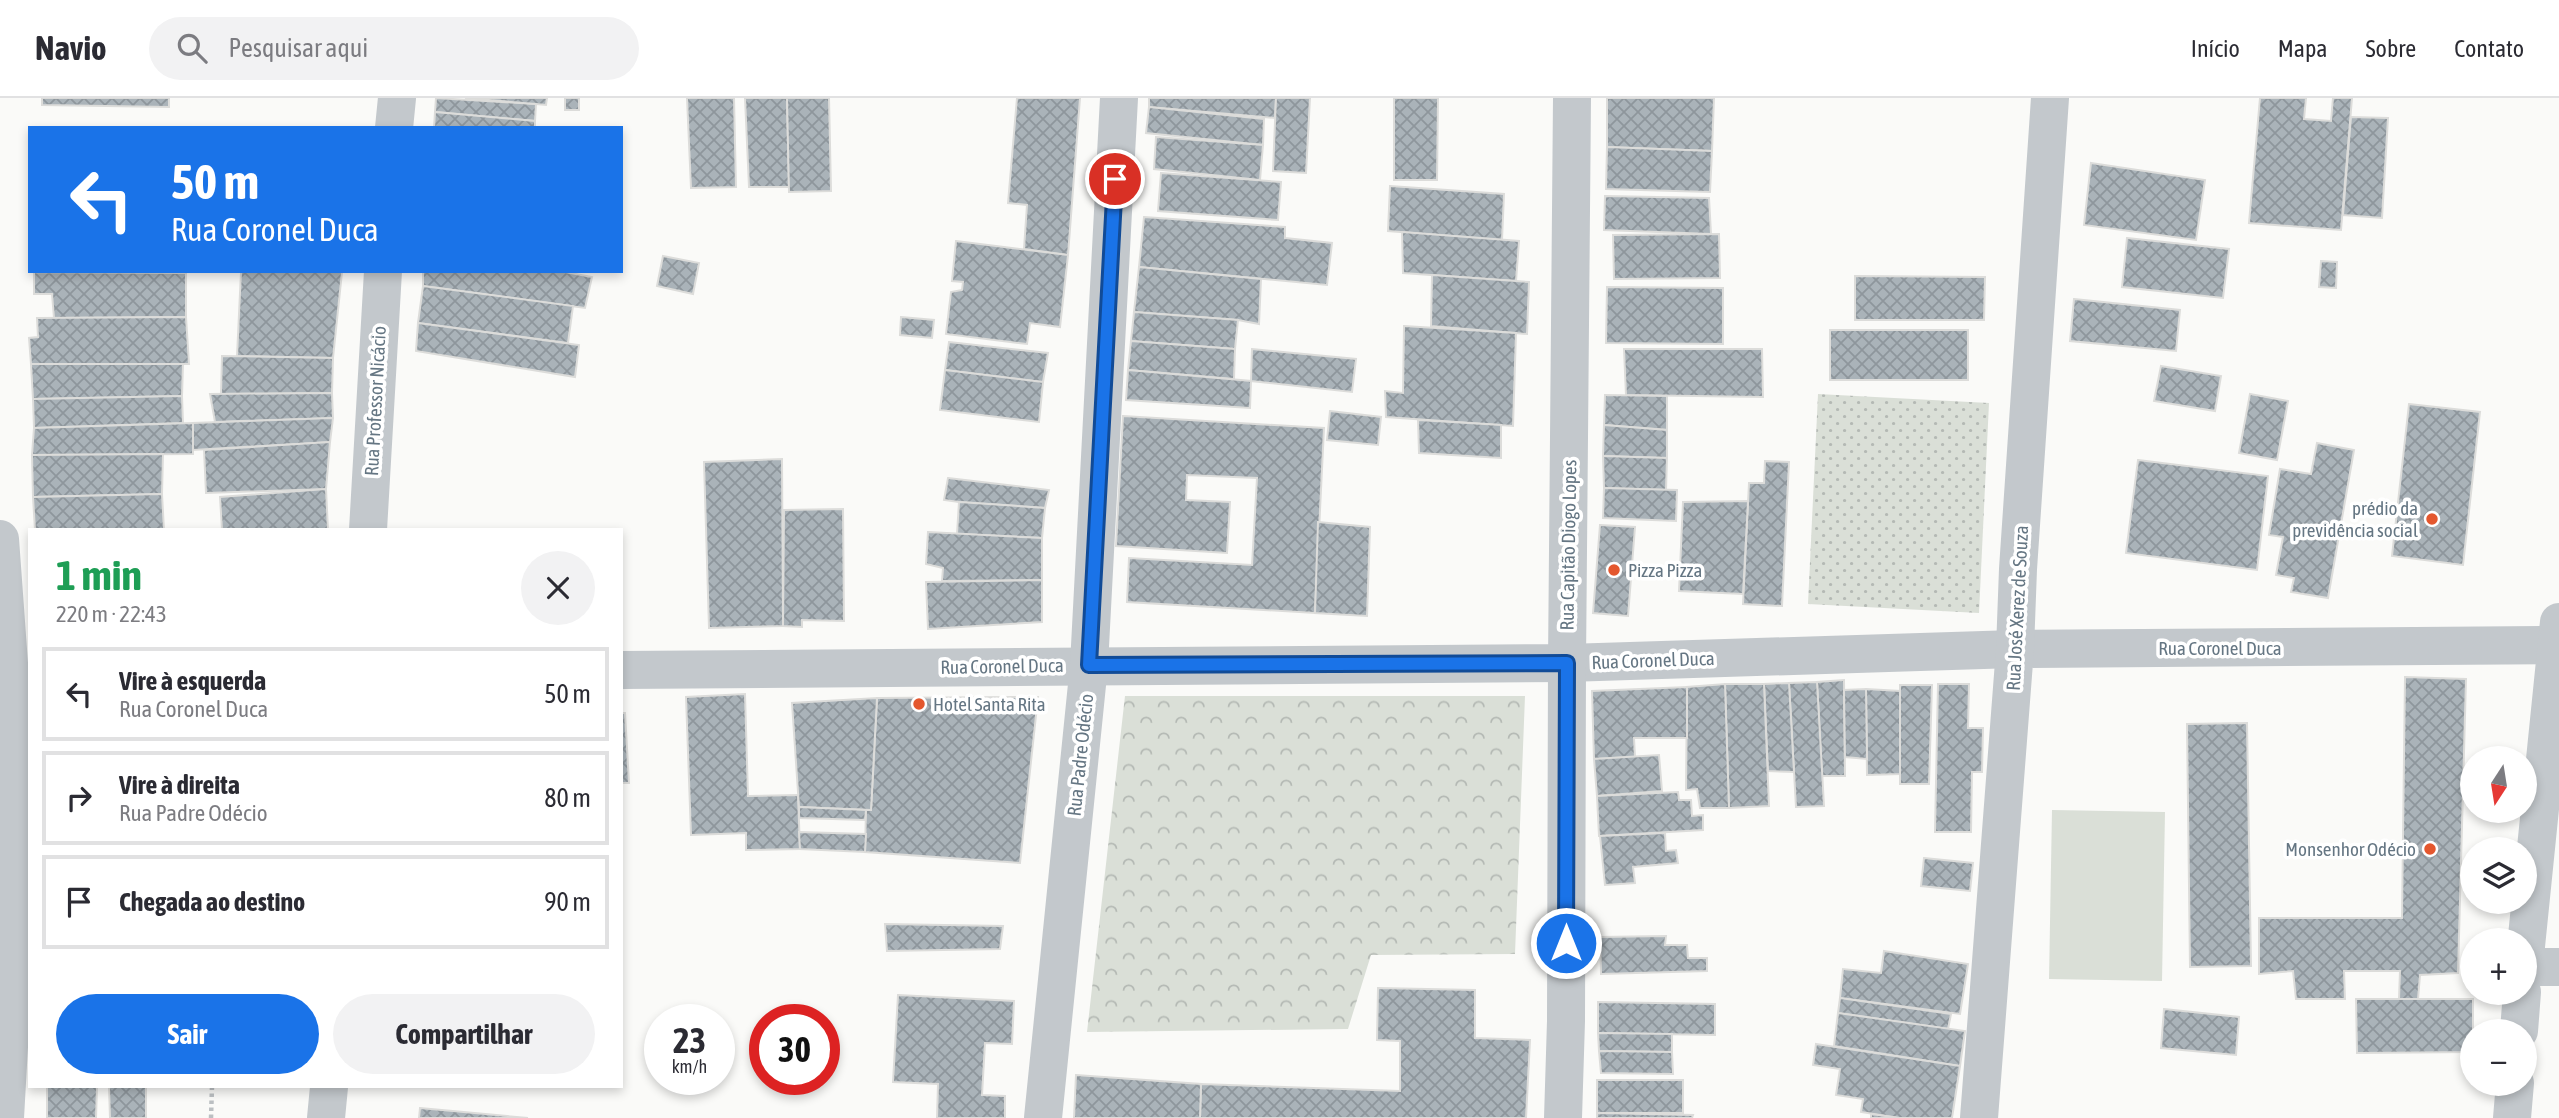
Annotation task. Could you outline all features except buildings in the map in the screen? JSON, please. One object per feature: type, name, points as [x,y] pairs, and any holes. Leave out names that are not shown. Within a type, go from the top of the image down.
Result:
[{"type":"street","points":[[394,126],[397,98]]},
{"type":"street","name":"Rua Padre Odécio","points":[[1043,1118],[1089,665],[1119,98]]},
{"type":"street","name":"Rua Capitão Diogo Lopes","points":[[1563,1118],[1566,1021],[1572,98]]},
{"type":"street","name":"Rua José Xerez de Souza","points":[[1979,1118],[2015,649],[2050,98]]},
{"type":"street","name":"Rua Professor Nicácio","points":[[368,528],[383,273]]},
{"type":"street","points":[[0,539],[13,677],[5,1118]]},
{"type":"street","points":[[2528,928],[2558,638]]},
{"type":"street","name":"Rua Coronel Duca","points":[[623,670],[1567,663],[2015,649],[2558,638]]},
{"type":"street","points":[[2537,967],[2559,967]]},
{"type":"street","points":[[326,1118],[328,1088]]},
{"type":"street","points":[[2512,1118],[2514,1096]]},
{"type":"path","points":[[211,1118],[212,1088]]},
{"type":"green space","points":[[1818,394],[1989,403],[1979,613],[1808,604]]},
{"type":"green space","points":[[1125,696],[1525,696],[1515,954],[1371,955],[1348,1029],[1087,1032]]},
{"type":"green space","points":[[2052,810],[2165,812],[2162,981],[2049,979]]},
{"type":"place","name":"prédio da previdência social","points":[[2432,519]]},
{"type":"place","name":"Pizza Pizza","points":[[1614,570]]},
{"type":"place","name":"Hotel Santa Rita","points":[[919,704]]},
{"type":"place","name":"Monsenhor Odécio","points":[[2430,849]]},
{"type":"route","points":[[1115,179],[1089,665],[1567,663],[1566,943]]}]
